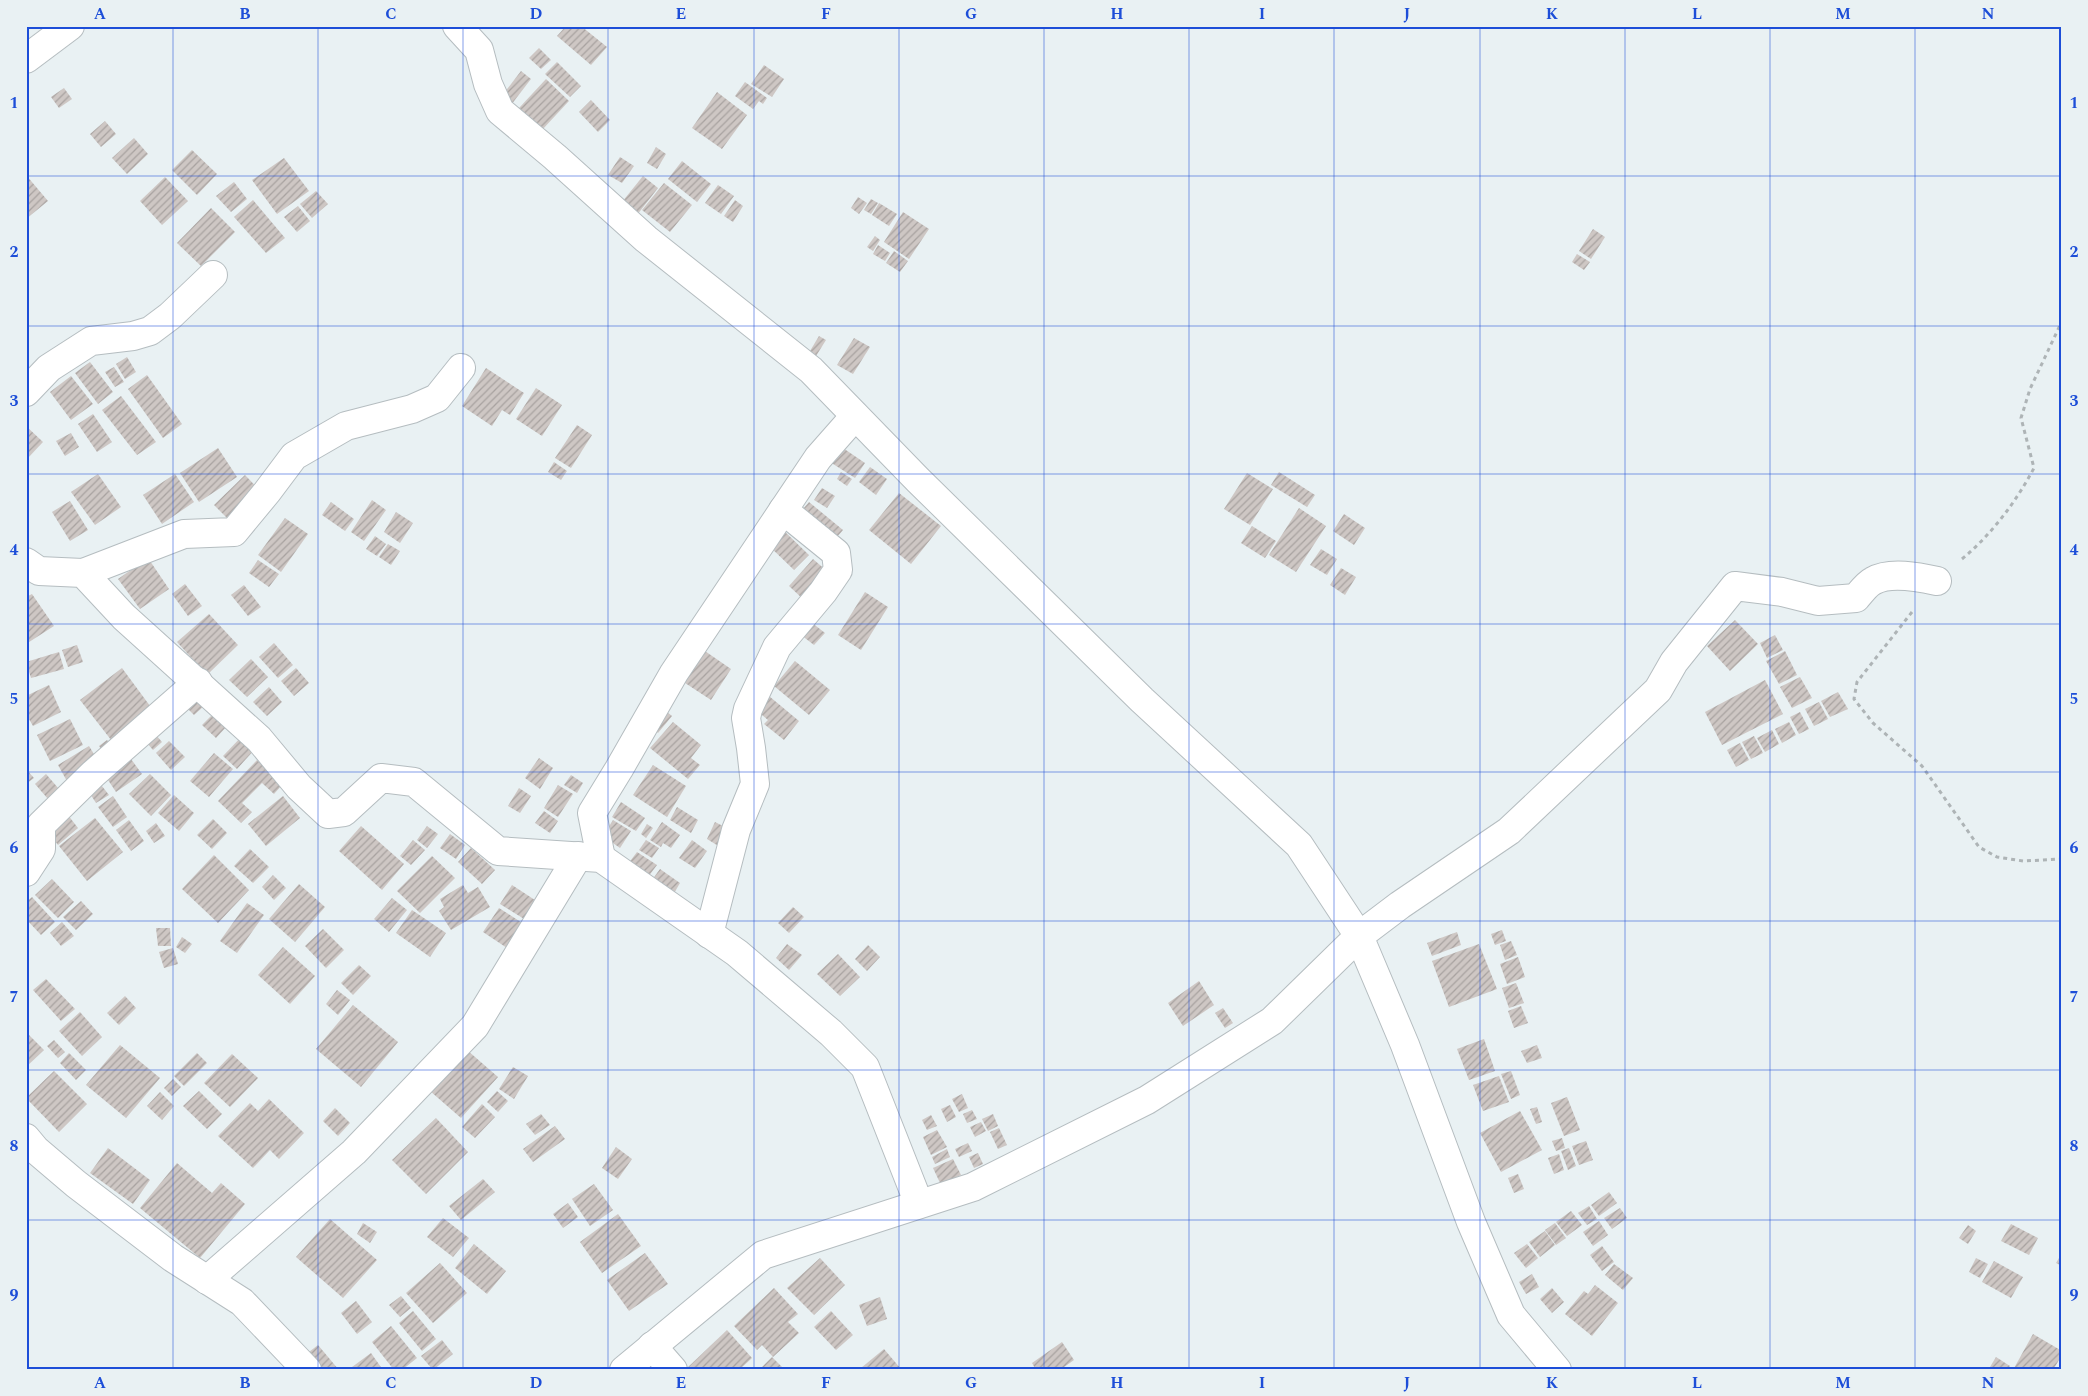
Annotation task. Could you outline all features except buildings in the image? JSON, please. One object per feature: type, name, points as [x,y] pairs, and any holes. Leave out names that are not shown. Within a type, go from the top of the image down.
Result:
[{"type":"street","points":[[26,59],[70,26]]},
{"type":"street","points":[[457,26],[478,50],[488,84],[500,111],[555,157],[646,239],[811,370],[918,480],[1142,700],[1299,845],[1359,936],[1405,1045],[1471,1222],[1511,1316],[1557,1370]]},
{"type":"street","points":[[26,392],[49,368],[91,341],[133,336],[150,331],[170,316],[213,275]]},
{"type":"street","points":[[26,562],[39,571],[82,573],[184,534],[234,532],[268,492],[294,456],[346,426],[412,409],[438,398],[461,368]]},
{"type":"street","points":[[207,1280],[354,1152],[475,1026],[589,857],[592,813],[619,770],[674,673],[818,458],[856,416]]},
{"type":"street","points":[[709,934],[736,830],[755,784],[746,718],[748,709],[777,647],[823,592],[838,570],[836,554],[783,510]]},
{"type":"street","points":[[82,573],[124,617],[259,739],[298,787],[328,814],[344,812],[381,778],[414,782],[498,851],[589,857],[737,953],[832,1033],[865,1067],[919,1204]]},
{"type":"street","points":[[624,1370],[763,1255],[974,1187],[1147,1100],[1272,1021],[1359,936],[1400,905],[1509,831],[1658,690],[1674,662],[1735,586],[1782,592],[1818,601],[1856,598],[1872,581],[1880,578],[1910,576],[1937,581]]},
{"type":"street","points":[[26,872],[41,849],[41,825],[93,774],[198,682]]},
{"type":"street","points":[[29,1149],[173,1258],[242,1302],[307,1370]]},
{"type":"street","points":[[652,1346],[673,1370]]},
{"type":"path","points":[[2062,321],[2030,389],[2021,418],[2034,468],[2009,508],[1974,549],[1937,581],[1857,682],[1854,699],[1873,723],[1922,766],[1979,847],[1997,857],[2023,861],[2062,859]]}]
